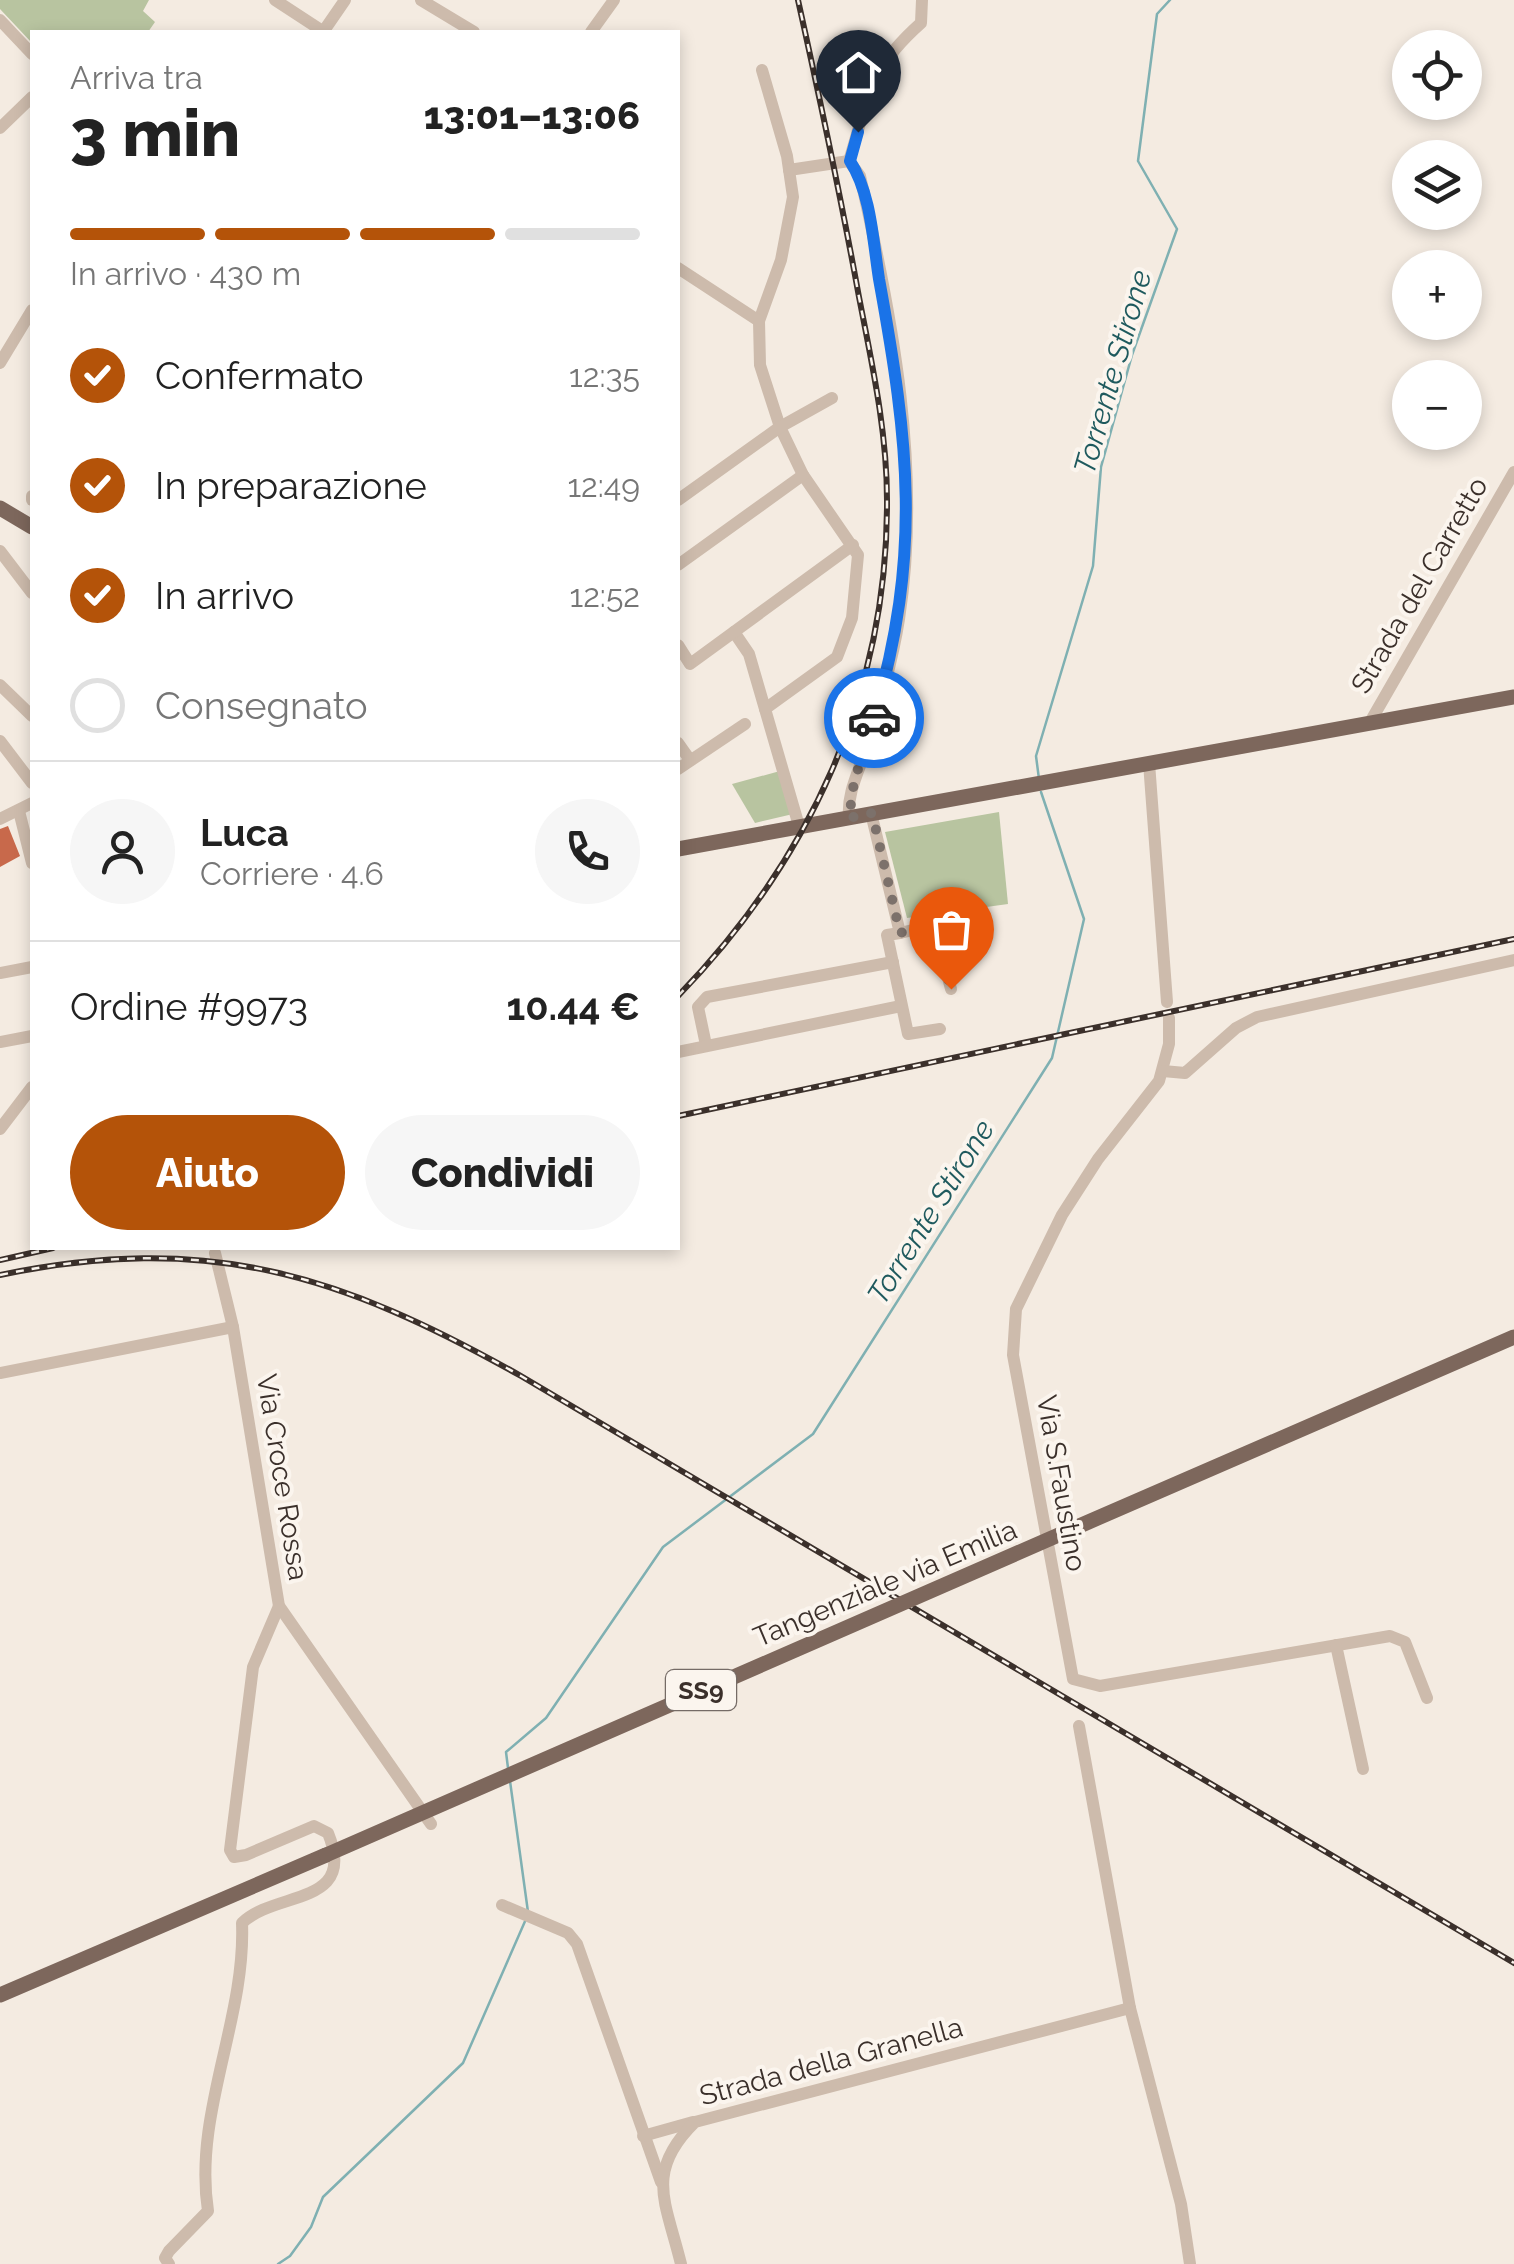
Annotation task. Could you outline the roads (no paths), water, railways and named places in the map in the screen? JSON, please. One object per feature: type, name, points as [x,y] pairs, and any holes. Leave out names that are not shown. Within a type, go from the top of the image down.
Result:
[{"type":"main road","points":[[0,508],[30,526]]},
{"type":"main road","points":[[680,849],[1514,697]]},
{"type":"main road","name":"Tangenziale via Emilia","points":[[0,1994],[1514,1337]]},
{"type":"main road","points":[[1457,1363],[1514,1350]]},
{"type":"street","points":[[261,0],[307,30]]},
{"type":"street","points":[[275,0],[296,6],[322,30]]},
{"type":"street","points":[[325,30],[345,0]]},
{"type":"street","points":[[421,0],[471,30]]},
{"type":"street","points":[[592,30],[614,0]]},
{"type":"street","points":[[849,818],[854,782],[898,625],[907,501],[906,438],[895,356],[862,187],[850,161],[876,74],[884,58],[921,24],[922,0]]},
{"type":"street","points":[[0,20],[30,52]]},
{"type":"street","points":[[762,70],[789,170],[792,197],[787,232],[759,321],[760,365],[780,427],[803,474],[858,555],[852,618],[838,658],[766,709]]},
{"type":"street","points":[[0,128],[30,99]]},
{"type":"street","points":[[789,170],[850,161]]},
{"type":"street","points":[[680,269],[759,321]]},
{"type":"street","points":[[0,364],[30,313]]},
{"type":"street","points":[[680,499],[780,427],[832,398]]},
{"type":"street","name":"Strada del Carretto","points":[[1368,724],[1514,472]]},
{"type":"street","points":[[680,564],[803,474]]},
{"type":"street","points":[[680,648],[690,664],[853,546]]},
{"type":"street","points":[[0,551],[30,590]]},
{"type":"street","points":[[734,632],[749,654],[799,826]]},
{"type":"street","points":[[0,685],[30,714]]},
{"type":"street","points":[[684,765],[745,724]]},
{"type":"street","points":[[0,741],[30,780]]},
{"type":"street","points":[[1149,763],[1167,1002]]},
{"type":"street","points":[[1,819],[30,805]]},
{"type":"street","points":[[19,811],[30,856]]},
{"type":"street","points":[[872,813],[900,933]]},
{"type":"street","points":[[940,1029],[908,1034],[887,935],[934,925],[951,989]]},
{"type":"street","points":[[1169,1018],[1163,1070],[1185,1073],[1236,1028],[1257,1017],[1514,960]]},
{"type":"street","points":[[706,1045],[698,1007],[708,997],[893,962]]},
{"type":"street","points":[[0,973],[30,967]]},
{"type":"street","points":[[680,1052],[901,1006]]},
{"type":"street","points":[[0,1042],[30,1036]]},
{"type":"street","name":"Via S.Faustino","points":[[1163,1070],[1154,1090],[1076,1191],[1016,1309],[1014,1356],[1072,1676],[1082,1685],[1100,1686],[1390,1636],[1406,1642],[1427,1698]]},
{"type":"street","points":[[0,1129],[30,1090]]},
{"type":"street","points":[[16,1107],[30,1097]]},
{"type":"street","name":"Via Croce Rossa","points":[[215,1253],[232,1327],[279,1606],[432,1824]]},
{"type":"street","points":[[0,1373],[232,1327]]},
{"type":"street","points":[[169,2264],[165,2258],[169,2251],[208,2211],[205,2191],[211,2116],[244,1960],[242,1923],[254,1911],[305,1896],[328,1882],[335,1866],[328,1832],[314,1826],[246,1855],[234,1857],[230,1850],[253,1667],[279,1606]]},
{"type":"street","points":[[1336,1645],[1363,1769]]},
{"type":"street","points":[[1079,1726],[1130,2008],[1181,2204],[1190,2264]]},
{"type":"street","points":[[502,1905],[568,1933],[582,1956],[661,2182],[681,2264]]},
{"type":"street","name":"Strada della Granella","points":[[661,2182],[672,2145],[695,2122],[1130,2008]]},
{"type":"street","points":[[643,2136],[695,2122]]},
{"type":"waterway","name":"Torrente Stirone","points":[[1039,779],[1036,756],[1093,566],[1101,467],[1132,355],[1177,229],[1138,161],[1157,14],[1170,0]]},
{"type":"waterway","name":"Torrente Stirone","points":[[508,1768],[506,1752],[546,1718],[663,1547],[813,1434],[1052,1058],[1084,919],[1041,792]]},
{"type":"waterway","name":"Torrente Stirone","points":[[510,1781],[528,1912]]},
{"type":"waterway","name":"Torrente Stirone","points":[[278,2264],[290,2256],[311,2227],[323,2197],[463,2063],[526,1919]]},
{"type":"railway","points":[[680,994],[725,944],[766,888],[802,830],[832,769],[856,705],[873,639],[884,571],[887,500],[878,398],[798,0]]},
{"type":"railway","points":[[680,1116],[1514,939]]},
{"type":"railway","points":[[0,1260],[44,1250]]},
{"type":"railway","points":[[0,1275],[75,1263],[144,1258],[209,1261],[271,1271],[392,1311],[521,1376],[1514,1963]]}]
